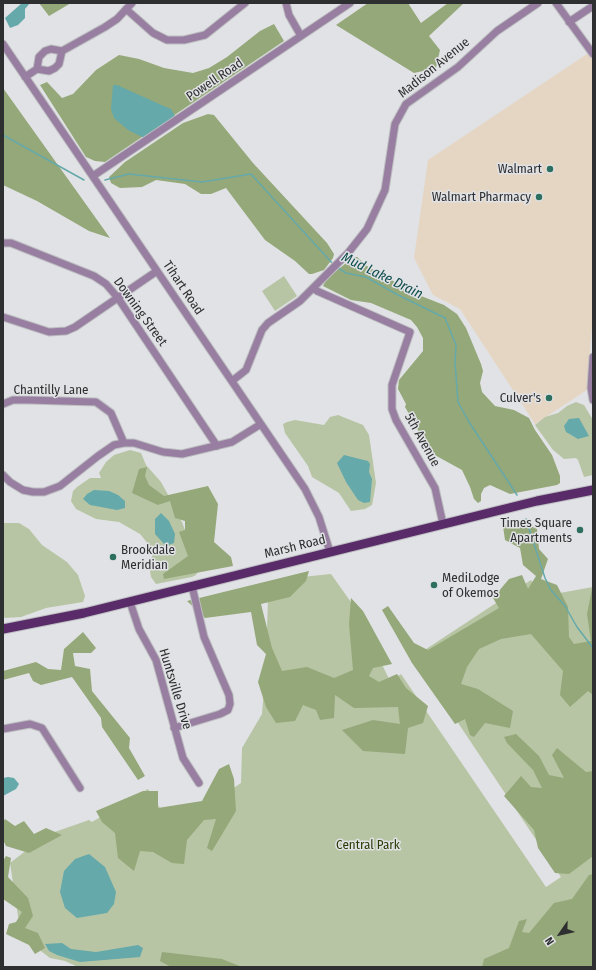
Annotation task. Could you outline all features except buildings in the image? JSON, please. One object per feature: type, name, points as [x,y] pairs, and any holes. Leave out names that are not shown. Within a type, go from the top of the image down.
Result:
[{"type":"main road","name":"Marsh Road","points":[[3,629],[84,613],[443,524],[561,496],[593,490]]},
{"type":"street","points":[[37,69],[39,57],[45,51],[51,49],[62,52],[105,27],[132,3]]},
{"type":"street","points":[[126,9],[153,33],[167,40],[184,40],[205,35],[245,3]]},
{"type":"street","points":[[286,3],[289,14],[301,36]]},
{"type":"street","name":"Powell Road","points":[[93,176],[350,3]]},
{"type":"street","name":"Madison Avenue","points":[[232,381],[246,370],[262,330],[268,323],[300,301],[357,243],[367,229],[379,206],[387,179],[390,148],[395,124],[403,107],[413,98],[458,67],[492,34],[538,3]]},
{"type":"street","points":[[556,3],[593,54]]},
{"type":"street","points":[[570,22],[593,6]]},
{"type":"street","name":"Tihart Road","points":[[3,44],[308,495],[319,517],[330,552]]},
{"type":"street","points":[[25,76],[37,69],[49,71],[55,68],[59,64],[62,52]]},
{"type":"street","name":"Downing Street","points":[[3,242],[11,243],[94,276],[106,284],[118,298],[217,446]]},
{"type":"street","points":[[3,317],[49,332],[62,332],[75,327],[157,271]]},
{"type":"street","name":"5th Avenue","points":[[313,288],[410,332],[392,385],[392,409],[396,420],[435,488],[443,524]]},
{"type":"street","points":[[593,358],[591,388],[593,400]]},
{"type":"street","name":"Chantilly Lane","points":[[3,404],[13,400],[96,402],[111,413],[124,442]]},
{"type":"street","points":[[3,475],[14,485],[28,491],[44,492],[60,486],[108,448],[124,442],[134,443],[172,454],[182,454],[236,440],[261,424]]},
{"type":"street","points":[[174,728],[220,714],[228,710],[230,704],[229,695],[204,637],[192,586]]},
{"type":"street","name":"Huntsville Drive","points":[[130,602],[138,629],[156,660],[183,758],[199,783]]},
{"type":"street","points":[[3,729],[30,724],[42,728],[80,788]]},
{"type":"shaded area","points":[[593,50],[593,312],[587,390],[535,424],[460,309],[433,295],[414,258],[428,160]]},
{"type":"green space","points":[[39,3],[71,3],[49,16]]},
{"type":"green space","points":[[368,3],[408,3],[421,23],[448,3],[464,3],[429,36],[440,50],[436,68],[414,73],[336,25]]},
{"type":"green space","points":[[274,24],[284,41],[105,162],[95,161],[86,157],[40,85],[47,82],[62,98],[73,94],[96,70],[119,55],[139,59],[164,68],[193,73],[209,68],[227,57],[260,31]]},
{"type":"green space","points":[[3,88],[110,238],[89,231],[37,201],[3,185]]},
{"type":"green space","points":[[208,114],[214,115],[253,163],[327,243],[334,254],[333,258],[324,270],[309,274],[295,261],[265,240],[226,188],[211,194],[201,194],[185,184],[156,180],[142,187],[120,188],[111,183],[109,177],[125,162],[183,123]]},
{"type":"green space","points":[[354,257],[357,257],[367,266],[416,294],[444,305],[457,314],[466,328],[481,364],[483,371],[480,383],[482,392],[495,406],[514,410],[529,418],[535,430],[552,455],[560,476],[560,483],[557,485],[510,494],[490,485],[484,488],[481,494],[481,501],[478,503],[474,499],[462,470],[431,453],[405,407],[406,404],[398,389],[399,380],[423,351],[423,338],[417,327],[411,320],[371,303],[351,300],[323,286],[327,278]]},
{"type":"green space","points":[[284,276],[297,296],[275,311],[262,291]]},
{"type":"green space","points":[[576,402],[584,405],[593,420],[593,475],[584,477],[578,460],[576,458],[564,459],[553,450],[535,425],[545,417],[558,413],[567,406]]},
{"type":"green space","points":[[338,415],[363,425],[369,435],[376,483],[372,505],[365,509],[351,511],[339,493],[312,477],[308,466],[285,433],[283,424],[287,422],[295,420],[324,425],[330,417]]},
{"type":"green space","points":[[130,450],[141,453],[146,465],[161,482],[172,502],[173,509],[182,522],[199,569],[196,575],[156,584],[151,577],[149,565],[154,551],[140,534],[119,522],[96,519],[76,509],[71,501],[73,491],[77,487],[90,478],[101,478],[99,473],[106,462],[114,455]]},
{"type":"green space","points":[[147,467],[145,476],[149,485],[164,496],[208,486],[218,504],[214,542],[231,557],[233,566],[164,579],[163,574],[188,556],[179,532],[185,530],[185,521],[175,518],[170,501],[158,505],[132,493],[139,469]]},
{"type":"green space","points":[[520,521],[537,529],[539,549],[548,559],[541,579],[557,585],[568,607],[569,637],[574,644],[591,641],[587,614],[593,584],[593,695],[588,691],[570,707],[560,695],[563,671],[531,634],[501,639],[479,649],[467,667],[461,684],[478,689],[513,711],[510,728],[485,723],[474,737],[470,735],[465,719],[455,724],[412,663],[382,610],[388,606],[414,643],[428,650],[499,608],[493,598],[509,579],[522,575],[528,589],[536,576],[523,565],[520,548],[505,540],[503,526]]},
{"type":"green space","points":[[3,523],[19,523],[29,529],[42,545],[67,562],[78,575],[85,596],[83,602],[46,608],[21,617],[5,618],[3,616]]},
{"type":"green space","points":[[309,571],[306,581],[290,597],[261,604],[272,648],[282,671],[307,667],[334,678],[353,670],[349,624],[351,598],[363,611],[392,664],[373,668],[369,676],[379,682],[397,674],[406,688],[428,706],[423,723],[408,728],[405,754],[363,751],[342,730],[373,720],[400,724],[398,707],[354,708],[335,695],[334,718],[320,720],[316,710],[303,705],[295,721],[276,723],[266,707],[258,682],[266,654],[257,645],[251,612],[205,618],[187,601]]},
{"type":"green space","name":"Central Park","points":[[331,574],[353,605],[390,681],[401,674],[546,887],[561,877],[414,657],[531,580],[543,596],[593,587],[593,967],[78,967],[65,961],[50,958],[21,936],[10,863],[46,835],[89,820],[92,822],[148,789],[173,829],[241,783],[242,748],[262,714],[266,663],[268,597],[292,578]]},
{"type":"green space","points":[[83,632],[96,648],[91,653],[73,653],[75,666],[90,669],[92,691],[130,738],[129,748],[145,776],[138,780],[102,727],[101,718],[72,677],[41,685],[33,681],[29,673],[3,680],[3,671],[36,662],[48,669],[61,670],[64,649]]},
{"type":"green space","points":[[516,734],[539,756],[549,775],[564,778],[552,755],[557,748],[586,772],[593,771],[593,856],[569,874],[555,873],[538,848],[534,830],[504,796],[521,776],[531,787],[542,788],[533,770],[507,743],[504,737]]},
{"type":"green space","points":[[229,764],[234,779],[236,811],[212,851],[207,848],[216,819],[204,820],[187,840],[184,864],[172,863],[153,852],[140,851],[134,871],[118,858],[115,833],[102,822],[96,811],[143,791],[158,791],[158,808],[202,801],[219,769]]},
{"type":"green space","points":[[5,819],[15,826],[24,821],[34,834],[46,828],[62,835],[29,853],[6,846],[3,840],[3,822]]},
{"type":"green space","points":[[6,856],[11,858],[8,877],[28,898],[33,916],[25,928],[38,933],[45,948],[35,954],[29,945],[6,934],[9,924],[16,922],[22,912],[3,899],[3,861]]},
{"type":"green space","points":[[593,874],[593,967],[482,967],[484,959],[509,948],[519,921],[527,919],[522,932],[529,933],[554,903],[572,899],[589,875]]},
{"type":"green space","points":[[162,952],[222,959],[242,967],[171,967],[160,961]]},
{"type":"water","points":[[22,3],[30,3],[25,9],[25,18],[18,25],[10,28],[5,18]]},
{"type":"water","points":[[113,85],[117,85],[171,109],[175,116],[144,138],[128,130],[114,118],[111,109]]},
{"type":"water","points":[[579,418],[589,436],[578,439],[566,432],[564,426],[569,419]]},
{"type":"water","points":[[344,455],[368,461],[370,464],[369,472],[372,479],[370,502],[364,503],[358,500],[346,482],[337,463]]},
{"type":"water","points":[[94,490],[109,491],[118,495],[125,501],[125,508],[117,510],[90,505],[83,499],[87,494]]},
{"type":"water","points":[[161,513],[169,521],[175,534],[174,543],[166,546],[155,534],[155,519]]},
{"type":"water","points":[[3,778],[14,778],[19,784],[16,789],[3,796]]},
{"type":"water","points":[[89,854],[105,867],[116,892],[114,904],[107,913],[77,918],[65,908],[60,892],[64,871],[75,859]]},
{"type":"water","points":[[62,943],[71,949],[96,952],[138,945],[143,948],[140,957],[80,962],[49,951],[45,944]]},
{"type":"waterway","name":"Mud Lake Drain","points":[[3,135],[84,180]]},
{"type":"waterway","name":"Mud Lake Drain","points":[[105,180],[129,174],[202,182],[251,174],[333,264]]},
{"type":"waterway","name":"Mud Lake Drain","points":[[338,268],[346,273],[366,277],[398,295],[445,318],[456,345],[455,362],[458,402],[469,422],[517,495]]},
{"type":"waterway","name":"Mud Lake Drain","points":[[526,519],[545,578],[551,590],[565,606],[577,627],[593,648]]},
{"type":"place","name":"Walmart","points":[[550,169]]},
{"type":"place","name":"Walmart Pharmacy","points":[[539,197]]},
{"type":"place","name":"Culver's","points":[[549,398]]},
{"type":"place","name":"Times Square Apartments","points":[[580,530]]},
{"type":"place","name":"Brookdale Meridian","points":[[113,557]]},
{"type":"place","name":"MediLodge of Okemos","points":[[434,585]]}]
